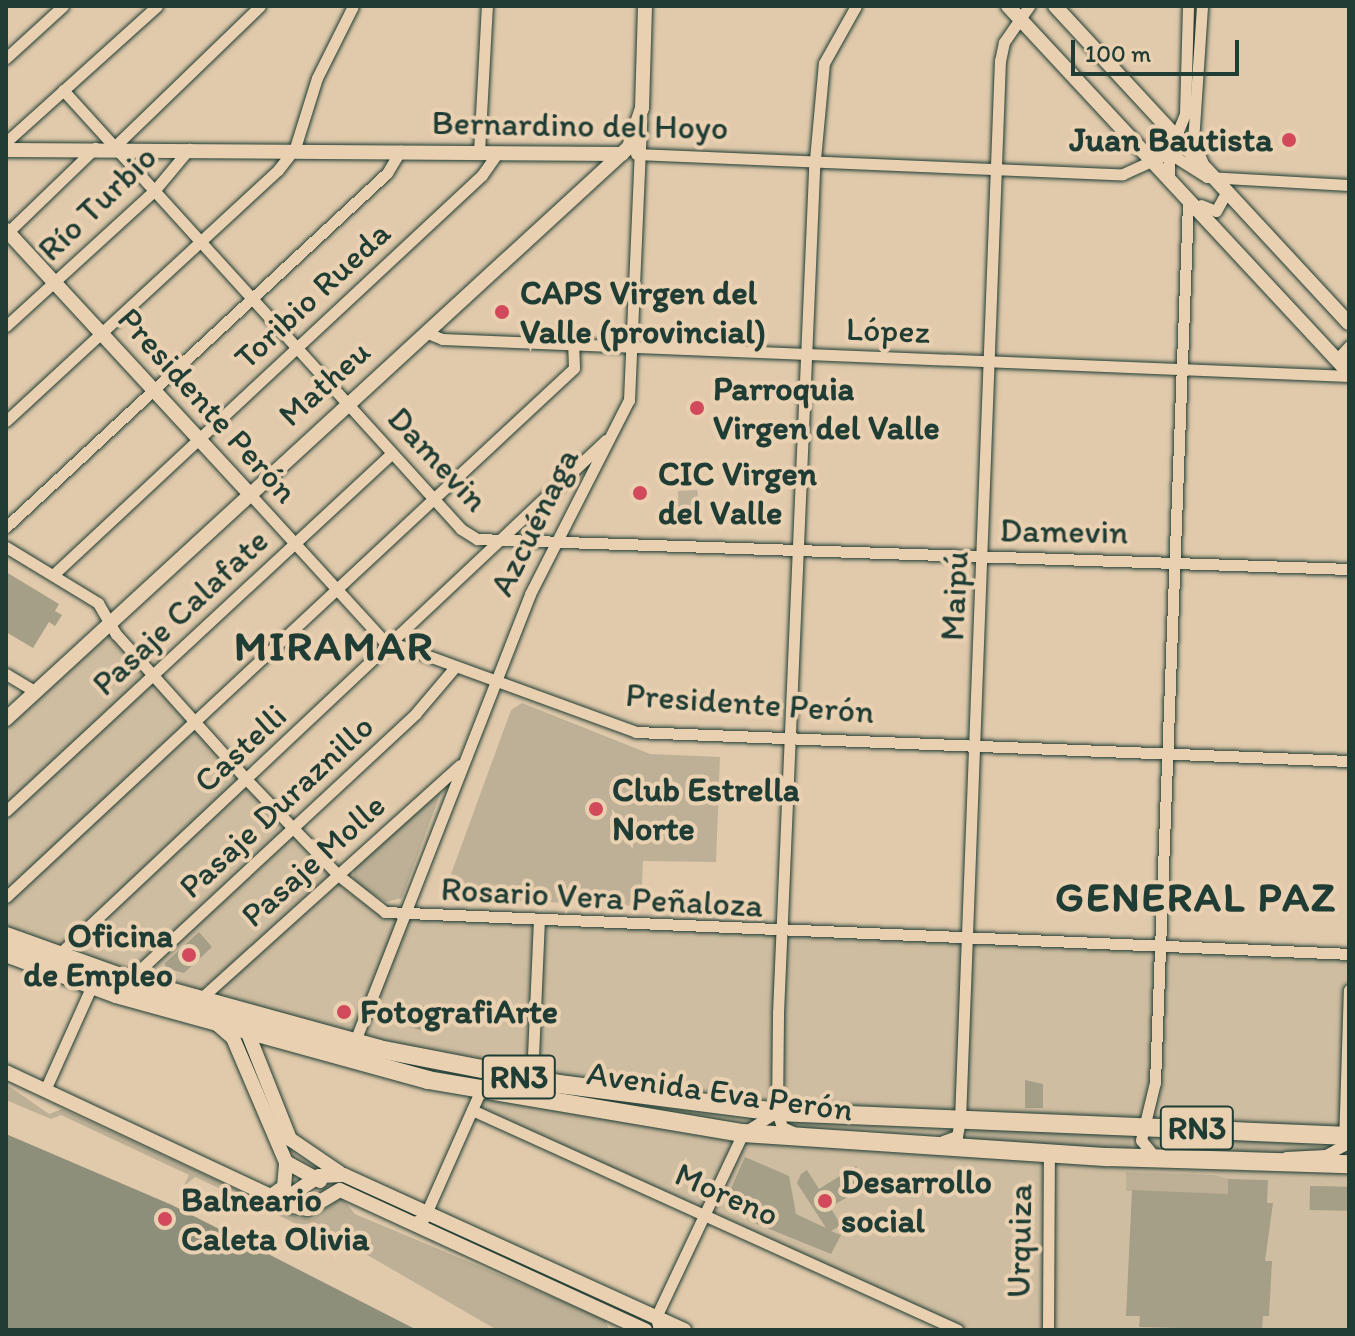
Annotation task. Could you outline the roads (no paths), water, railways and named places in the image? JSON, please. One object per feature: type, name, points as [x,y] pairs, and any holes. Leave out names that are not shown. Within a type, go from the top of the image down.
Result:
[{"type":"highway","name":"Avenida Eva Perón","points":[[6,936],[52,962],[94,978],[206,1008],[294,1025],[355,1041],[485,1081],[532,1079],[777,1112],[1144,1125],[1347,1136]]},
{"type":"highway","name":"Avenida Eva Perón","points":[[6,953],[52,962]]},
{"type":"highway","name":"Avenida Eva Perón","points":[[94,978],[129,980],[206,1008],[239,1029],[743,1133],[839,1142],[1158,1159],[1349,1164]]},
{"type":"highway","points":[[239,1029],[279,1029],[294,1025]]},
{"type":"highway","points":[[892,1145],[878,1138],[882,1126],[924,1126],[936,1119]]},
{"type":"street","points":[[6,58],[63,6]]},
{"type":"street","points":[[6,142],[157,6]]},
{"type":"street","points":[[6,421],[202,242],[295,148],[317,78],[353,6]]},
{"type":"street","points":[[479,152],[487,6]]},
{"type":"street","name":"Azcuénaga","points":[[355,1041],[494,682],[556,541],[629,400],[636,346],[645,6]]},
{"type":"street","points":[[839,1142],[790,1131],[777,1112],[781,933],[815,162],[824,63],[856,6]]},
{"type":"street","points":[[1008,6],[1347,372]]},
{"type":"street","name":"Maipú","points":[[960,1120],[985,558],[987,361],[1001,54],[1029,6]]},
{"type":"street","points":[[1055,6],[1349,323]]},
{"type":"street","points":[[1169,181],[1169,153],[1185,114],[1188,6]]},
{"type":"street","points":[[1202,6],[1193,142],[1210,173]]},
{"type":"street","points":[[113,148],[255,8]]},
{"type":"street","name":"Damevin","points":[[63,90],[469,535],[500,541],[1349,569]]},
{"type":"street","name":"Matheu","points":[[6,719],[248,492],[622,154],[641,121]]},
{"type":"street","points":[[7,232],[95,148]]},
{"type":"street","name":"Bernardino del Hoyo","points":[[6,150],[295,148],[622,154],[1123,174],[1169,153]]},
{"type":"street","name":"Río Turbio","points":[[6,326],[154,191],[189,149]]},
{"type":"street","points":[[6,527],[387,173],[400,151]]},
{"type":"street","name":"Toribio Rueda","points":[[54,574],[482,175],[498,152]]},
{"type":"street","points":[[1169,153],[1210,173],[1349,185]]},
{"type":"street","points":[[1169,181],[1212,213],[1227,201],[1227,191]]},
{"type":"street","points":[[1158,1159],[1143,1147],[1144,1125],[1155,1082],[1166,754],[1177,561],[1188,201]]},
{"type":"street","name":"Presidente Perón","points":[[7,232],[199,438],[335,591],[393,644],[636,732],[1349,761]]},
{"type":"street","name":"López","points":[[425,332],[442,339],[806,355],[1347,372]]},
{"type":"street","points":[[6,897],[195,723],[432,496],[574,368],[573,343]]},
{"type":"street","points":[[1347,372],[1349,346]]},
{"type":"street","name":"Castelli","points":[[52,962],[610,437]]},
{"type":"street","name":"Pasaje Calafate","points":[[6,811],[392,453]]},
{"type":"street","name":"Rosario Vera Peñaloza","points":[[6,547],[98,603],[109,623],[152,677],[338,875],[374,906],[404,916],[1349,954]]},
{"type":"street","name":"Pasaje Duraznillo","points":[[129,980],[295,829],[443,687],[455,667]]},
{"type":"street","points":[[6,674],[36,692]]},
{"type":"street","name":"Pasaje Molle","points":[[206,1008],[338,875],[464,761]]},
{"type":"street","points":[[532,1079],[539,921]]},
{"type":"street","points":[[45,1090],[94,978]]},
{"type":"street","points":[[1270,1162],[1336,1153],[1347,1136],[1349,990]]},
{"type":"street","points":[[239,1029],[286,1162],[284,1187],[271,1196]]},
{"type":"street","points":[[239,1029],[290,1139],[342,1182],[412,1223],[645,1330]]},
{"type":"street","points":[[6,1072],[271,1196],[308,1209],[342,1182]]},
{"type":"street","points":[[412,1223],[426,1213],[485,1081]]},
{"type":"street","name":"Moreno","points":[[472,1110],[958,1330]]},
{"type":"street","points":[[657,1324],[703,1213],[743,1133],[777,1112]]},
{"type":"street","points":[[892,1145],[913,1139],[953,1139],[960,1120]]},
{"type":"street","name":"Urquiza","points":[[1048,1330],[1049,1153]]},
{"type":"street","points":[[286,1162],[313,1179],[342,1182],[426,1213],[657,1324],[684,1330]]},
{"type":"street","points":[[271,1196],[291,1195],[313,1179]]},
{"type":"place","name":"Juan Bautista","points":[[1289,140]]},
{"type":"place","name":"CAPS Virgen del Valle (provincial)","points":[[502,312]]},
{"type":"place","name":"Parroquia Virgen del Valle","points":[[697,408]]},
{"type":"place","name":"CIC Virgen del Valle","points":[[640,493]]},
{"type":"place","name":"Club Estrella Norte","points":[[596,809]]},
{"type":"place","name":"Oficina de Empleo","points":[[189,955]]},
{"type":"place","name":"FotografiArte","points":[[344,1012]]},
{"type":"place","name":"Desarrollo social","points":[[825,1201]]},
{"type":"place","name":"Balneario Caleta Olivia","points":[[165,1219]]},
{"type":"district","name":"MIRAMAR","points":[[334,646]]},
{"type":"district","name":"GENERAL PAZ","points":[[1196,897]]}]
